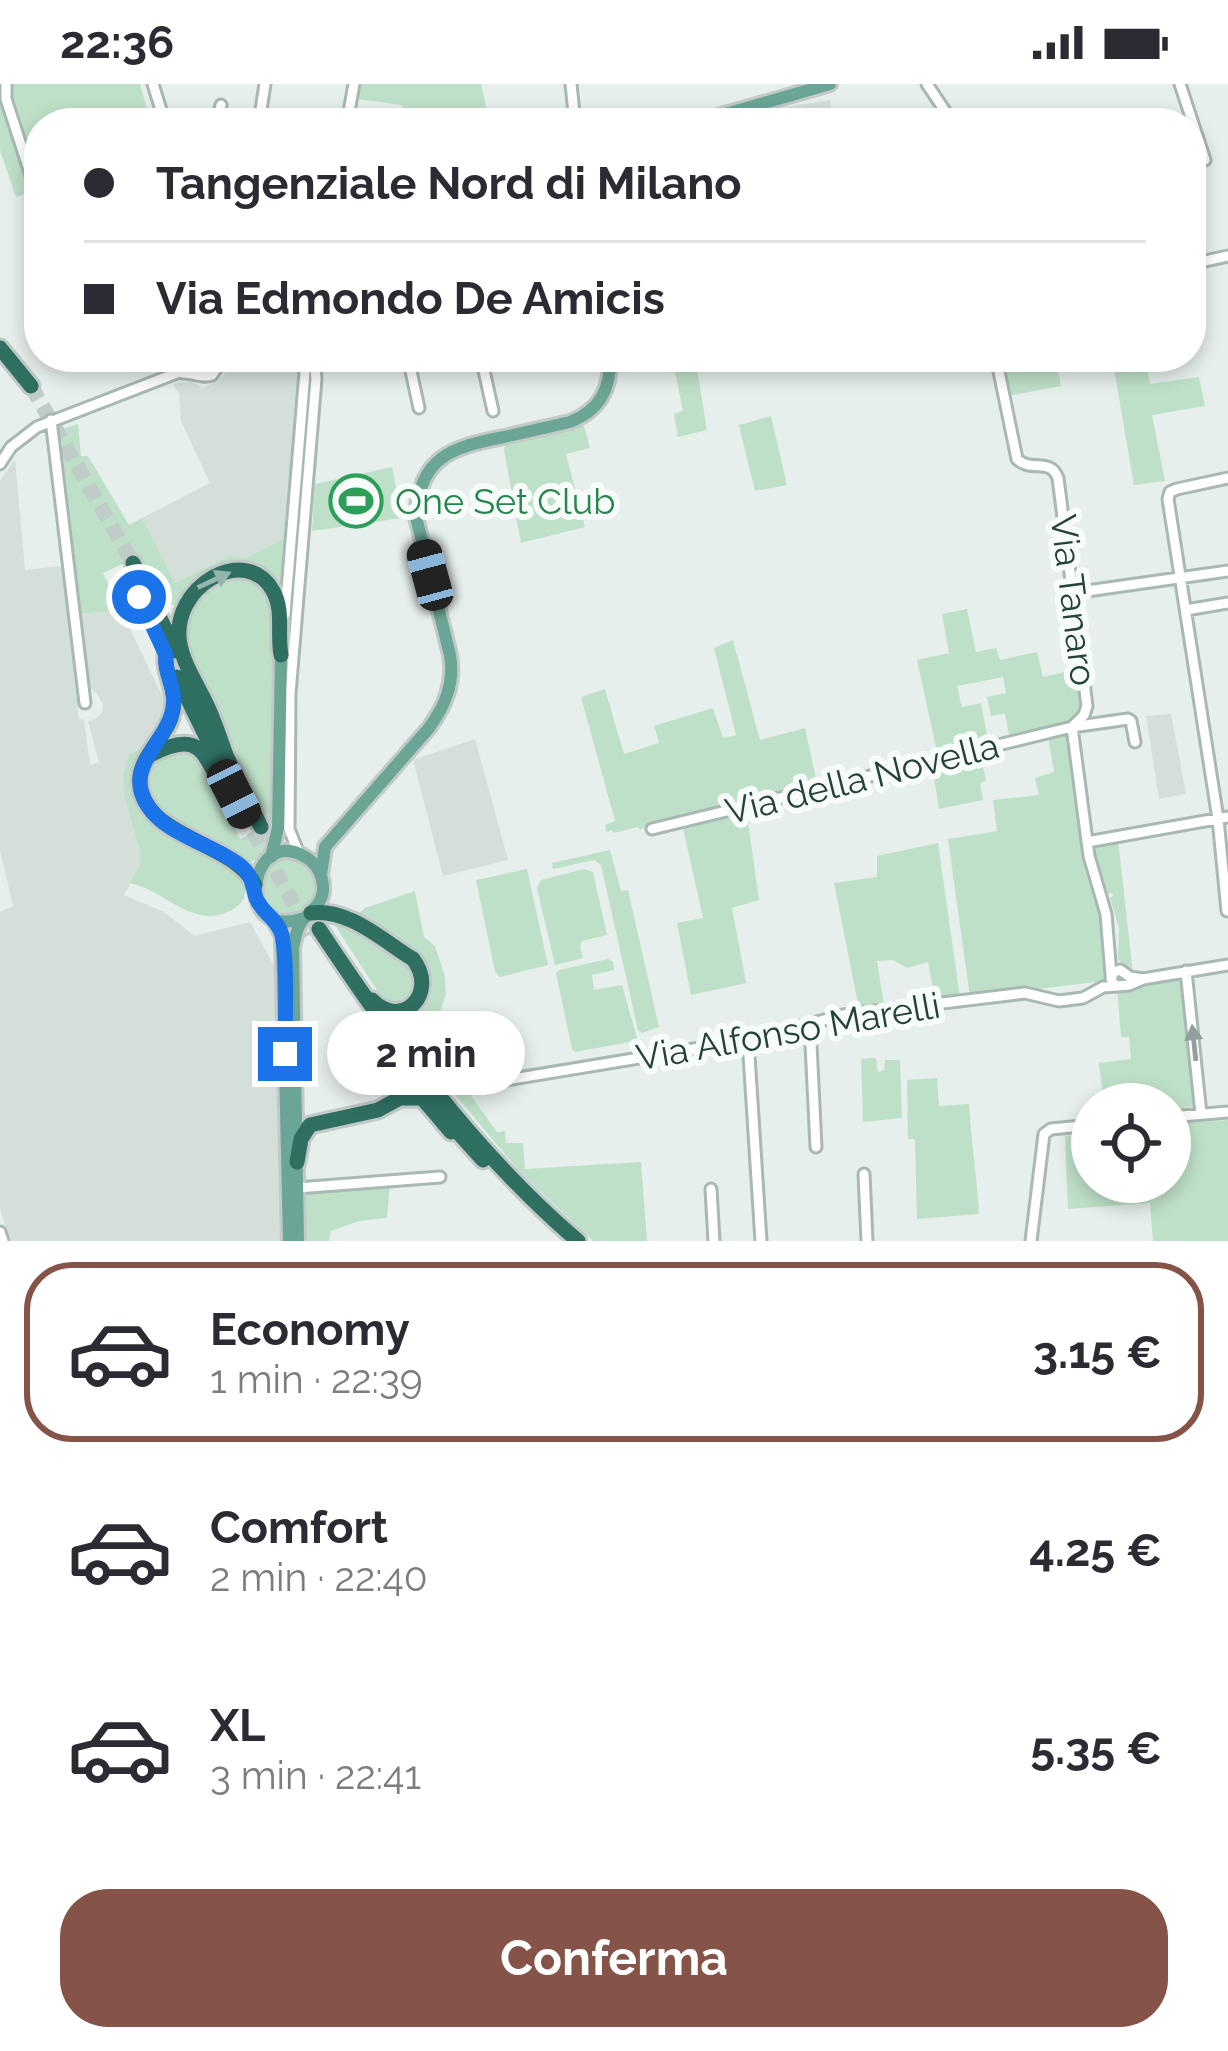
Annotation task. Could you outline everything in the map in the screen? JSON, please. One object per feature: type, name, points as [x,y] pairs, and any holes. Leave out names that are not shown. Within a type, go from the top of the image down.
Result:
[{"type":"highway","points":[[0,348],[27,389],[0,362]]},
{"type":"highway","points":[[226,755],[129,565],[166,655],[234,794],[257,829],[210,712],[180,646],[179,628],[190,597],[201,584],[228,572],[265,580],[278,607],[281,655]]},
{"type":"highway","points":[[166,655],[175,703],[140,775],[140,786],[149,808],[197,843],[239,864],[254,885]]},
{"type":"highway","points":[[150,754],[175,744],[195,747],[234,794]]},
{"type":"highway","points":[[239,864],[268,860]]},
{"type":"highway","points":[[311,923],[338,914],[413,959],[423,976],[421,992],[403,1011],[385,1010],[346,971]]},
{"type":"highway","points":[[311,923],[440,1097],[578,1241]]},
{"type":"highway","points":[[311,923],[381,1037],[466,1142],[566,1241]]},
{"type":"highway","points":[[297,1162],[301,1139],[310,1125],[378,1109],[400,1098],[422,1098],[459,1141],[466,1142]]},
{"type":"main road","points":[[746,108],[830,84]]},
{"type":"main road","points":[[268,860],[284,853],[317,853],[325,847],[442,709],[452,677],[416,517],[424,477],[447,453],[584,416],[602,400],[610,372]]},
{"type":"main road","points":[[281,655],[278,828],[275,849],[254,885],[257,901],[282,936],[289,1241]]},
{"type":"main road","points":[[298,1241],[293,948],[295,936],[311,923],[321,898],[325,847]]},
{"type":"main road","points":[[301,855],[321,874]]},
{"type":"main road","points":[[272,916],[311,923]]},
{"type":"street","points":[[6,84],[6,99],[24,154]]},
{"type":"street","points":[[0,464],[25,434],[52,420],[178,372]]},
{"type":"street","points":[[281,655],[305,372]]},
{"type":"street","points":[[301,855],[289,829],[290,694],[314,372]]},
{"type":"street","points":[[411,372],[419,408]]},
{"type":"street","points":[[484,372],[493,411]]},
{"type":"street","name":"Via Tanaro","points":[[999,372],[1017,459],[1027,466],[1048,465],[1057,472],[1087,706],[1072,727]]},
{"type":"street","points":[[52,420],[85,703]]},
{"type":"street","points":[[1227,911],[1223,818],[1168,499],[1170,492],[1228,478]]},
{"type":"street","points":[[1073,593],[1228,571]]},
{"type":"street","points":[[1186,610],[1228,603]]},
{"type":"street","name":"Via Tanaro","points":[[1072,727],[1128,719],[1135,742]]},
{"type":"street","name":"Via Tanaro","points":[[1072,727],[1087,842],[1106,914],[1114,981]]},
{"type":"street","name":"Via della Novella","points":[[652,829],[1072,727]]},
{"type":"street","points":[[1087,842],[1223,818]]},
{"type":"street","name":"Via Alfonso Marelli","points":[[470,1086],[748,1040],[843,1016],[1025,993],[1055,1001],[1078,999],[1114,981],[1228,965]]},
{"type":"street","points":[[1186,971],[1201,1114]]},
{"type":"street","points":[[810,1024],[816,1147]]},
{"type":"street","points":[[748,1040],[760,1241]]},
{"type":"street","points":[[1191,1115],[1228,1112]]},
{"type":"street","points":[[1031,1241],[1044,1134],[1071,1127]]},
{"type":"street","points":[[864,1174],[867,1241]]},
{"type":"street","points":[[297,1188],[440,1177]]},
{"type":"street","points":[[711,1189],[714,1241]]},
{"type":"street","points":[[0,1232],[3,1241]]},
{"type":"shaded area","points":[[830,100],[831,108],[779,108]]},
{"type":"shaded area","points":[[226,372],[299,372],[285,538],[246,558],[229,556],[175,583],[142,518],[210,483],[181,421],[179,393],[173,384],[192,381],[202,388]]},
{"type":"shaded area","points":[[15,459],[25,570],[63,569],[79,719],[84,720],[90,765],[99,762],[88,721],[102,713],[103,705],[90,687],[81,614],[121,610],[168,708],[125,799],[140,852],[139,868],[124,895],[164,912],[195,936],[250,922],[277,971],[284,1241],[10,1241],[0,1208],[0,912],[13,906],[0,850],[0,481]]},
{"type":"shaded area","points":[[1171,714],[1186,794],[1159,799],[1146,716]]},
{"type":"shaded area","points":[[475,739],[508,860],[443,876],[413,760]]},
{"type":"green space","points":[[0,84],[140,84],[147,108],[24,108],[24,195],[16,197],[0,150]]},
{"type":"green space","points":[[360,84],[481,84],[487,108],[403,108],[357,99]]},
{"type":"green space","points":[[675,372],[697,372],[707,430],[678,437],[674,414],[683,411]]},
{"type":"green space","points":[[1003,372],[1059,372],[1061,386],[1008,396]]},
{"type":"green space","points":[[1115,372],[1148,372],[1150,384],[1199,377],[1205,406],[1152,415],[1165,481],[1134,485]]},
{"type":"green space","points":[[771,416],[787,485],[755,491],[739,425]]},
{"type":"green space","points":[[78,424],[81,456],[88,456],[129,525],[142,518],[175,583],[229,556],[246,558],[285,538],[281,590],[262,569],[193,584],[178,604],[166,606],[137,557],[103,573],[121,610],[81,614],[60,430]]},
{"type":"green space","points":[[584,426],[590,448],[566,454],[585,527],[521,543],[506,442]]},
{"type":"green space","name":"One Set Club","points":[[392,467],[402,518],[312,531],[315,484]]},
{"type":"green space","points":[[242,576],[270,592],[276,619],[272,842],[268,853],[251,862],[174,819],[152,799],[146,784],[154,759],[179,751],[192,754],[218,787],[240,839],[268,825],[184,646],[187,611],[217,580]]},
{"type":"green space","points":[[967,609],[976,652],[996,648],[1000,660],[1037,652],[1043,677],[1068,671],[1064,647],[1075,645],[1083,706],[1075,719],[1009,735],[1005,713],[991,716],[987,697],[1006,693],[1003,677],[957,686],[962,707],[981,703],[988,740],[937,752],[917,660],[949,653],[942,614]]},
{"type":"green space","points":[[733,640],[760,740],[805,728],[817,783],[640,830],[606,832],[605,825],[615,821],[581,697],[605,689],[624,754],[659,743],[654,726],[713,708],[723,738],[736,735],[714,648]]},
{"type":"green space","points":[[1068,733],[1086,874],[1099,907],[1105,981],[970,997],[948,839],[997,831],[993,800],[1039,795],[1035,778],[1054,772],[1048,737]]},
{"type":"green space","points":[[149,745],[136,786],[139,803],[162,826],[247,879],[244,898],[230,911],[216,915],[191,912],[129,883],[139,868],[140,852],[123,774],[129,754]]},
{"type":"green space","points":[[980,752],[986,781],[980,783],[983,800],[939,809],[932,764]]},
{"type":"green space","points":[[747,814],[759,900],[732,908],[746,983],[691,995],[677,923],[703,918],[683,828]]},
{"type":"green space","points":[[1118,840],[1133,974],[1118,959],[1113,896],[1105,889],[1095,859],[1095,847]]},
{"type":"green space","points":[[938,843],[960,997],[935,998],[928,962],[907,968],[893,960],[877,961],[884,1005],[859,1009],[834,883],[877,877],[877,856]]},
{"type":"green space","points":[[610,850],[621,891],[628,890],[659,1027],[642,1033],[601,865],[594,860],[553,869],[552,863]]},
{"type":"green space","points":[[289,857],[310,866],[319,887],[310,908],[289,917],[268,908],[259,887],[268,866]]},
{"type":"green space","points":[[527,869],[548,965],[500,977],[495,972],[476,880]]},
{"type":"green space","points":[[584,869],[593,872],[607,935],[582,941],[583,958],[555,965],[537,888],[541,880]]},
{"type":"green space","points":[[415,891],[424,937],[435,946],[445,976],[441,1009],[451,1062],[462,1076],[484,1072],[485,1077],[464,1083],[466,1089],[497,1132],[505,1131],[506,1143],[523,1143],[525,1169],[641,1162],[647,1241],[593,1241],[521,1173],[401,1031],[425,1002],[432,987],[431,974],[412,949],[357,915]]},
{"type":"green space","points":[[333,922],[348,925],[415,967],[419,984],[410,998],[391,1004],[383,1000]]},
{"type":"green space","points":[[608,959],[614,970],[592,975],[594,990],[622,985],[637,1038],[575,1052],[556,973]]},
{"type":"green space","points":[[1181,980],[1195,1107],[1191,1107],[1191,1083],[1101,1083],[1099,1063],[1131,1059],[1129,1037],[1121,1037],[1117,988]]},
{"type":"green space","points":[[876,1058],[878,1072],[884,1070],[885,1060],[900,1060],[902,1118],[863,1122],[861,1059]]},
{"type":"green space","points":[[937,1078],[939,1106],[969,1104],[979,1214],[917,1219],[915,1139],[908,1139],[907,1080]]},
{"type":"green space","points":[[1228,1120],[1228,1241],[1153,1241],[1150,1203],[1191,1203],[1191,1123]]},
{"type":"green space","points":[[1071,1135],[1071,1203],[1150,1203],[1068,1209],[1065,1136]]},
{"type":"green space","points":[[378,1183],[378,1187],[390,1183],[387,1218],[331,1231],[329,1241],[304,1241],[305,1190]]},
{"type":"tunnel","points":[[31,386],[133,563]]},
{"type":"tunnel","points":[[253,831],[311,934]]},
{"type":"place","name":"One Set Club","points":[[356,501]]},
{"type":"route","points":[[139,597],[166,655],[175,692],[170,720],[140,775],[143,796],[170,826],[239,864],[250,875],[260,905],[282,936],[285,1054]]}]
